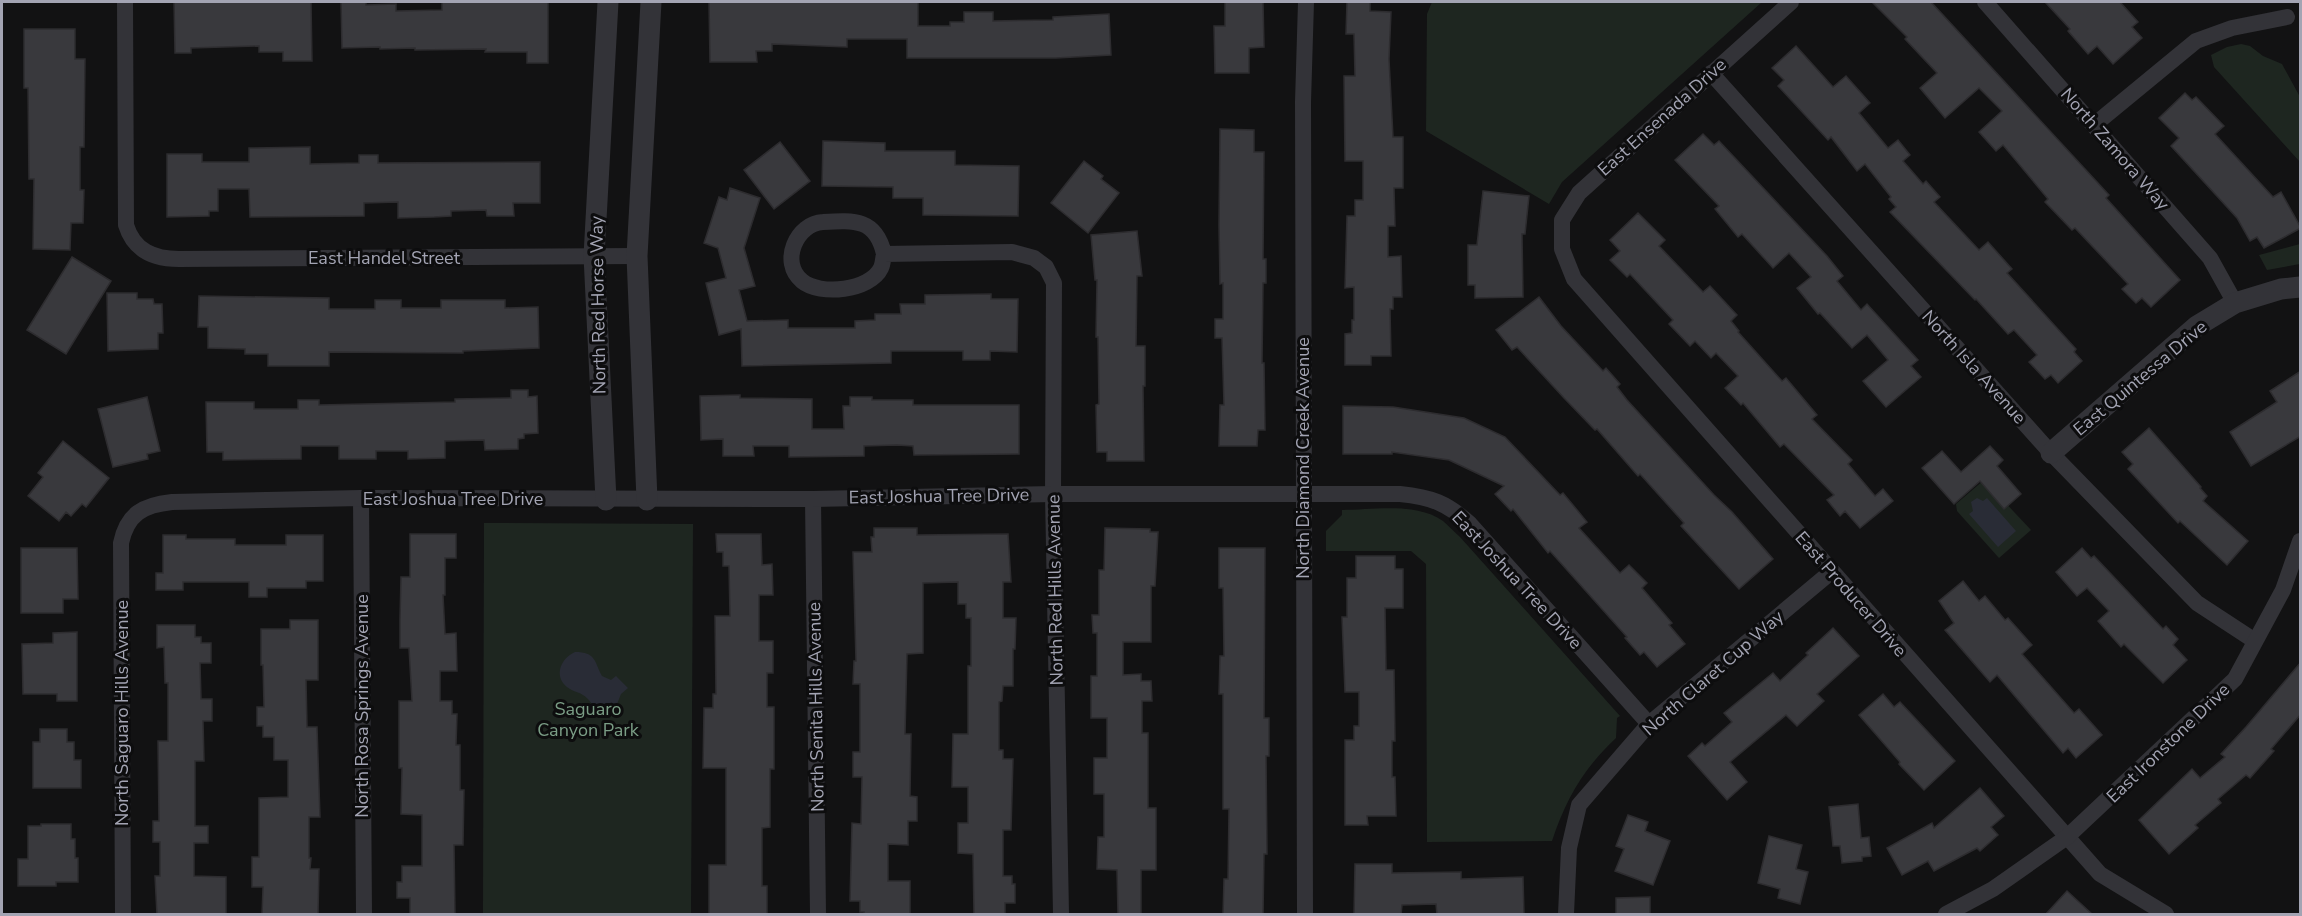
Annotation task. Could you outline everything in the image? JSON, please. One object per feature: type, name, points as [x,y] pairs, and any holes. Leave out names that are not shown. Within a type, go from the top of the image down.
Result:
[{"type":"street","name":"East Handel Street","points":[[125,2],[126,225],[135,245],[152,256],[162,259],[637,256]]},
{"type":"street","name":"North Red Horse Way","points":[[606,500],[594,256],[608,2]]},
{"type":"street","points":[[646,500],[637,256],[651,2]]},
{"type":"street","name":"North Diamond Creek Avenue","points":[[1305,915],[1303,67],[1306,2]]},
{"type":"street","name":"East Ensenada Drive","points":[[1562,249],[1562,220],[1579,193],[1791,2]]},
{"type":"street","name":"North Zamora Way","points":[[1985,2],[2210,258],[2235,303]]},
{"type":"street","points":[[2094,125],[2196,41],[2232,28],[2287,17]]},
{"type":"street","name":"North Isla Avenue","points":[[1711,73],[2051,453],[2197,603],[2255,641]]},
{"type":"street","points":[[822,222],[857,222],[870,227],[880,238],[884,254],[882,268],[869,281],[852,288],[819,288],[802,280],[794,269],[792,257],[793,245],[799,234],[811,224],[822,222]]},
{"type":"street","name":"East Producer Drive","points":[[1562,249],[1574,279],[2100,874],[2166,915]]},
{"type":"street","name":"North Red Hills Avenue","points":[[884,254],[1012,252],[1034,258],[1046,267],[1054,283],[1053,494],[1060,915]]},
{"type":"street","name":"East Quintessa Drive","points":[[2051,453],[2197,326],[2235,303],[2281,289],[2301,287]]},
{"type":"street","name":"East Joshua Tree Drive","points":[[134,515],[151,504],[172,502],[361,498],[646,500],[1053,494],[1410,495],[1441,502],[1470,524],[1649,724]]},
{"type":"street","name":"North Rosa Springs Avenue","points":[[361,498],[364,915]]},
{"type":"street","name":"North Senita Hills Avenue","points":[[813,499],[818,915]]},
{"type":"street","name":"North Saguaro Hills Avenue","points":[[123,915],[120,543],[124,529],[134,515]]},
{"type":"street","name":"East Ironstone Drive","points":[[1946,915],[1993,889],[2067,837],[2235,679],[2283,590],[2301,541]]},
{"type":"street","name":"North Claret Cup Way","points":[[1566,915],[1569,849],[1579,805],[1649,724],[1831,572]]},
{"type":"green space","points":[[1432,2],[1762,2],[1562,182],[1549,204],[1426,131],[1427,14]]},
{"type":"green space","points":[[2241,44],[2250,46],[2263,56],[2282,64],[2300,97],[2300,162],[2214,67],[2211,55],[2227,47]]},
{"type":"green space","points":[[2300,244],[2300,264],[2267,270],[2259,255]]},
{"type":"green space","points":[[1984,480],[2031,530],[1999,558],[1957,511],[1956,504]]},
{"type":"green space","points":[[1407,509],[1432,515],[1443,521],[1460,537],[1620,716],[1617,718],[1616,738],[1594,761],[1577,785],[1552,841],[1427,842],[1426,564],[1411,551],[1326,551],[1326,531],[1342,515],[1342,510]]},
{"type":"green space","name":"Saguaro Canyon Park","points":[[484,523],[693,524],[691,914],[483,914]]},
{"type":"shaded area","points":[[1977,498],[1983,501],[1987,498],[2016,531],[1998,547],[1969,514],[1973,511],[1971,502]]},
{"type":"shaded area","points":[[575,652],[591,656],[602,676],[611,680],[616,676],[628,688],[621,694],[615,709],[599,711],[585,696],[572,690],[561,680],[562,664],[569,655]]},
{"type":"building","points":[[174,2],[311,2],[312,61],[283,61],[283,52],[259,52],[259,46],[191,48],[191,53],[175,53]]},
{"type":"building","points":[[341,2],[366,2],[366,5],[396,4],[396,11],[442,10],[442,2],[548,2],[548,63],[527,63],[527,52],[485,52],[486,49],[342,48]]},
{"type":"building","points":[[709,2],[918,2],[918,26],[950,26],[950,22],[964,22],[964,12],[993,12],[993,21],[1053,20],[1053,17],[1109,14],[1111,55],[1056,58],[907,58],[907,39],[847,39],[847,47],[772,44],[772,51],[756,51],[757,62],[710,62]]},
{"type":"building","points":[[1225,2],[1263,2],[1264,47],[1249,48],[1249,73],[1215,73],[1214,26],[1225,26]]},
{"type":"building","points":[[1347,2],[1370,2],[1370,11],[1391,12],[1389,59],[1393,137],[1403,137],[1403,188],[1394,188],[1395,226],[1388,226],[1388,257],[1401,256],[1402,297],[1393,297],[1393,309],[1390,309],[1391,356],[1371,356],[1371,365],[1345,365],[1345,334],[1352,333],[1352,320],[1354,320],[1354,287],[1345,288],[1347,216],[1355,216],[1355,200],[1363,200],[1363,161],[1345,161],[1344,76],[1355,76],[1354,34],[1346,34]]},
{"type":"building","points":[[1872,2],[1931,2],[2109,195],[2106,198],[2180,280],[2151,307],[2142,298],[2136,303],[2122,289],[2128,284],[2075,228],[2072,230],[2045,202],[2048,199],[2003,145],[1996,151],[1979,132],[2002,111],[1979,88],[1945,118],[1920,88],[1937,73],[1905,39],[1907,37]]},
{"type":"building","points":[[2045,2],[2120,2],[2138,22],[2132,27],[2142,38],[2113,64],[2097,46],[2088,54],[2068,31],[2070,29]]},
{"type":"building","points":[[24,29],[75,29],[75,59],[85,59],[84,147],[80,147],[80,190],[84,190],[83,223],[71,223],[70,250],[33,249],[34,179],[29,179],[28,88],[24,88]]},
{"type":"building","points":[[1796,46],[1833,87],[1846,76],[1870,103],[1859,113],[1888,148],[1898,140],[1910,155],[1903,161],[1923,184],[1926,181],[1940,197],[1934,202],[1979,250],[1988,242],[2012,269],[2007,273],[2076,349],[2074,352],[2082,361],[2058,383],[2051,375],[2045,379],[2029,362],[2037,355],[2014,330],[2008,334],[1890,212],[1896,207],[1889,199],[1891,197],[1865,164],[1857,171],[1831,137],[1828,140],[1778,86],[1784,80],[1772,68]]},
{"type":"building","points":[[2185,93],[2192,100],[2196,97],[2224,126],[2215,134],[2273,197],[2281,192],[2301,228],[2264,248],[2257,237],[2250,241],[2237,218],[2171,146],[2179,138],[2159,118]]},
{"type":"building","points":[[1220,129],[1254,130],[1254,152],[1264,152],[1263,259],[1266,259],[1266,283],[1263,283],[1262,363],[1264,363],[1265,430],[1258,430],[1257,446],[1219,446],[1220,405],[1224,405],[1222,338],[1215,338],[1215,319],[1223,319],[1219,225]]},
{"type":"building","points":[[1703,134],[1714,145],[1719,141],[1827,256],[1843,276],[1837,281],[1861,310],[1867,304],[1918,360],[1911,366],[1921,377],[1886,407],[1863,381],[1888,360],[1867,335],[1852,348],[1820,313],[1818,314],[1797,288],[1811,277],[1789,253],[1773,268],[1742,234],[1738,237],[1715,209],[1719,206],[1675,160]]},
{"type":"building","points":[[823,141],[885,143],[885,151],[955,151],[955,165],[1019,166],[1018,216],[923,215],[923,198],[893,198],[893,187],[822,186]]},
{"type":"building","points":[[780,142],[810,181],[774,209],[744,170]]},
{"type":"building","points":[[310,147],[310,164],[359,163],[359,155],[378,155],[378,163],[540,162],[540,203],[513,203],[514,216],[487,216],[486,210],[451,211],[451,216],[398,218],[398,202],[364,203],[364,216],[250,217],[249,189],[218,189],[218,211],[209,211],[209,216],[167,217],[167,154],[202,154],[202,162],[249,162],[249,148]]},
{"type":"building","points":[[1084,161],[1103,176],[1101,179],[1119,193],[1088,233],[1051,203]]},
{"type":"building","points":[[730,188],[760,198],[744,248],[755,286],[739,290],[747,321],[788,320],[788,328],[855,328],[855,321],[875,320],[875,314],[901,314],[900,304],[925,304],[925,295],[991,294],[991,299],[1018,299],[1017,352],[990,351],[990,360],[963,360],[963,351],[891,351],[891,363],[742,366],[741,329],[719,335],[706,283],[726,278],[718,248],[704,243],[719,197],[727,200]]},
{"type":"building","points":[[1483,191],[1529,196],[1525,234],[1522,234],[1523,297],[1475,298],[1475,285],[1468,285],[1468,245],[1477,245]]},
{"type":"building","points":[[1638,213],[1665,240],[1659,246],[1703,292],[1710,286],[1737,315],[1731,321],[1738,332],[1782,381],[1786,378],[1817,415],[1812,419],[1852,460],[1848,464],[1875,496],[1883,489],[1893,501],[1860,528],[1845,511],[1840,516],[1827,500],[1834,495],[1784,444],[1780,447],[1743,403],[1741,405],[1725,388],[1738,376],[1716,353],[1711,358],[1695,341],[1690,346],[1669,324],[1673,320],[1630,274],[1627,277],[1610,260],[1620,251],[1610,240]]},
{"type":"building","points":[[1137,231],[1142,276],[1137,276],[1136,346],[1145,346],[1144,461],[1107,461],[1107,452],[1097,452],[1096,405],[1099,404],[1098,337],[1096,337],[1097,280],[1095,280],[1091,235]]},
{"type":"building","points":[[72,257],[111,281],[66,354],[27,330]]},
{"type":"building","points":[[107,293],[137,293],[137,299],[153,299],[154,304],[162,304],[163,333],[158,333],[158,349],[108,351]]},
{"type":"building","points":[[199,296],[329,298],[329,309],[375,309],[375,300],[401,300],[401,308],[441,308],[441,300],[505,300],[505,308],[538,307],[539,348],[463,351],[463,353],[329,352],[329,366],[268,366],[268,354],[245,354],[245,349],[208,348],[208,327],[198,327]]},
{"type":"building","points":[[1539,297],[1561,326],[1603,371],[1606,368],[1620,384],[1617,387],[1627,400],[1773,559],[1739,589],[1681,526],[1684,523],[1640,474],[1638,476],[1597,429],[1595,430],[1517,347],[1512,350],[1496,330]]},
{"type":"building","points":[[2301,371],[2301,436],[2251,466],[2230,432],[2277,402],[2270,391]]},
{"type":"building","points":[[511,390],[528,390],[528,397],[537,396],[538,433],[524,434],[524,438],[518,439],[518,449],[485,450],[484,440],[445,441],[445,458],[408,459],[408,451],[376,451],[376,459],[339,459],[339,446],[301,446],[301,459],[223,460],[223,452],[207,452],[206,402],[254,402],[254,409],[298,409],[298,400],[319,400],[319,405],[455,402],[455,399],[511,398]]},
{"type":"building","points":[[740,395],[740,398],[812,399],[812,429],[844,429],[843,406],[850,406],[850,397],[872,397],[872,400],[913,400],[913,405],[1019,405],[1019,454],[914,455],[913,446],[897,445],[864,446],[864,456],[789,457],[789,446],[753,446],[754,456],[723,456],[723,439],[701,440],[700,396]]},
{"type":"building","points":[[147,397],[160,451],[147,454],[148,459],[113,467],[98,409]]},
{"type":"building","points":[[1343,406],[1393,407],[1464,418],[1505,437],[1560,495],[1563,493],[1587,522],[1579,528],[1620,573],[1629,565],[1647,583],[1642,588],[1672,623],[1669,625],[1685,644],[1657,667],[1644,652],[1640,655],[1625,638],[1627,637],[1550,551],[1548,553],[1513,509],[1511,511],[1495,494],[1504,486],[1449,460],[1392,452],[1392,454],[1343,454]]},
{"type":"building","points":[[2149,428],[2201,487],[2207,496],[2203,501],[2248,541],[2227,565],[2180,521],[2178,523],[2128,469],[2133,464],[2122,452]]},
{"type":"building","points":[[63,441],[109,478],[86,507],[82,504],[71,516],[66,512],[59,521],[28,496],[43,477],[38,473]]},
{"type":"building","points":[[1990,446],[2003,460],[1997,466],[2021,494],[2004,509],[1980,481],[1954,504],[1922,468],[1942,451],[1961,472]]},
{"type":"building","points":[[874,528],[917,528],[917,535],[1008,534],[1011,582],[1003,582],[1003,618],[1016,618],[1015,649],[1013,649],[1013,686],[1003,686],[1002,701],[999,702],[999,750],[1003,750],[1003,759],[1013,759],[1011,830],[1003,830],[1003,876],[1012,876],[1012,884],[1015,884],[1015,903],[1005,903],[1005,915],[974,915],[973,854],[958,853],[958,823],[968,823],[968,787],[952,787],[953,734],[968,734],[971,618],[966,618],[966,604],[958,604],[958,582],[923,583],[923,653],[907,654],[905,734],[911,734],[910,796],[917,797],[917,821],[908,821],[908,845],[888,844],[888,881],[910,881],[910,915],[864,915],[864,912],[860,912],[860,901],[850,901],[852,823],[861,824],[862,777],[853,777],[853,752],[860,752],[860,684],[853,684],[854,661],[856,661],[853,552],[872,552],[871,537],[874,537]]},
{"type":"building","points":[[1105,528],[1150,529],[1150,532],[1158,532],[1155,586],[1151,586],[1151,642],[1123,642],[1123,675],[1141,674],[1141,681],[1151,681],[1152,701],[1142,701],[1142,733],[1148,733],[1148,808],[1156,808],[1156,870],[1141,870],[1141,915],[1118,915],[1117,870],[1097,869],[1098,837],[1104,837],[1104,794],[1094,794],[1094,758],[1107,758],[1107,718],[1091,718],[1091,676],[1097,676],[1097,633],[1093,633],[1092,615],[1099,615],[1099,570],[1104,570]]},
{"type":"building","points":[[410,534],[456,534],[456,558],[445,558],[445,595],[443,595],[445,634],[456,633],[457,671],[440,671],[440,701],[452,701],[452,714],[457,714],[456,745],[460,745],[460,790],[464,790],[463,845],[454,845],[455,915],[410,915],[410,898],[397,898],[397,882],[402,882],[402,866],[422,866],[422,815],[401,814],[402,768],[399,768],[399,701],[412,701],[409,648],[400,648],[401,577],[410,577]]},
{"type":"building","points":[[716,534],[761,534],[762,565],[772,564],[773,595],[759,595],[759,641],[773,641],[773,673],[767,673],[767,707],[774,707],[774,769],[770,769],[770,827],[762,828],[762,886],[767,886],[767,915],[709,914],[709,865],[726,865],[726,768],[703,768],[704,708],[713,708],[713,694],[716,694],[715,616],[730,616],[729,566],[723,566],[723,552],[717,552]]},
{"type":"building","points":[[163,535],[186,535],[186,539],[235,539],[235,545],[286,545],[286,535],[323,535],[323,581],[306,581],[306,588],[267,588],[267,597],[249,597],[249,582],[183,582],[183,590],[156,590],[156,573],[163,573]]},
{"type":"building","points":[[21,548],[77,548],[78,599],[63,599],[63,613],[21,613]]},
{"type":"building","points":[[1219,548],[1265,548],[1264,718],[1269,718],[1269,756],[1266,756],[1267,854],[1264,854],[1263,915],[1223,915],[1224,879],[1228,879],[1229,809],[1223,809],[1223,694],[1219,694],[1220,656],[1224,656],[1223,588],[1219,588]]},
{"type":"building","points":[[2082,548],[2091,558],[2094,556],[2163,629],[2166,626],[2178,639],[2173,645],[2187,660],[2163,683],[2124,644],[2121,647],[2098,621],[2109,611],[2087,588],[2077,596],[2056,572]]},
{"type":"building","points":[[1356,556],[1395,556],[1395,569],[1403,569],[1403,608],[1385,608],[1386,670],[1394,670],[1395,741],[1392,741],[1392,777],[1395,777],[1396,816],[1367,816],[1368,825],[1345,825],[1345,740],[1354,740],[1354,726],[1359,726],[1359,692],[1345,692],[1342,617],[1347,617],[1347,578],[1356,578]]},
{"type":"building","points":[[1963,581],[1979,601],[1985,596],[2005,620],[2008,618],[2032,645],[2022,654],[2074,713],[2079,709],[2102,735],[2076,758],[2068,748],[2063,753],[1997,675],[1990,682],[1945,630],[1954,623],[1939,601]]},
{"type":"building","points":[[290,620],[318,620],[318,680],[306,680],[307,727],[317,727],[320,817],[309,817],[309,858],[311,858],[310,869],[319,869],[318,915],[262,915],[263,887],[252,887],[252,857],[259,857],[259,798],[288,797],[288,760],[274,760],[274,737],[263,737],[263,726],[257,726],[257,707],[264,707],[261,629],[290,629]]},
{"type":"building","points":[[157,625],[195,625],[195,637],[201,637],[201,643],[211,643],[211,663],[200,663],[201,699],[212,699],[212,721],[203,721],[204,761],[195,761],[195,826],[208,826],[208,843],[194,843],[194,876],[226,877],[226,915],[157,915],[155,876],[160,876],[160,842],[153,842],[153,821],[159,821],[158,741],[168,741],[168,683],[165,683],[164,647],[157,648]]},
{"type":"building","points":[[1833,628],[1859,656],[1817,694],[1824,701],[1797,726],[1786,715],[1730,762],[1747,782],[1727,800],[1688,756],[1702,743],[1705,746],[1732,722],[1724,713],[1773,673],[1780,681]]},
{"type":"building","points":[[77,632],[77,701],[57,701],[57,694],[23,694],[22,644],[53,643],[53,633]]},
{"type":"building","points":[[2301,662],[2301,714],[2271,749],[2274,751],[2250,778],[2246,775],[2218,799],[2221,803],[2195,825],[2198,828],[2169,854],[2139,820],[2192,769],[2200,778],[2225,757],[2221,754]]},
{"type":"building","points":[[1883,694],[1894,707],[1900,702],[1955,761],[1924,790],[1899,764],[1900,762],[1859,715]]},
{"type":"building","points":[[40,729],[67,729],[67,742],[74,742],[74,760],[81,760],[81,788],[33,788],[33,742],[40,742]]},
{"type":"building","points":[[1980,788],[2004,816],[1991,827],[1998,835],[1980,851],[1977,848],[1934,871],[1928,861],[1902,875],[1887,848],[1932,823],[1934,828]]},
{"type":"building","points":[[1858,804],[1861,838],[1869,837],[1871,856],[1862,857],[1862,861],[1842,863],[1840,846],[1833,846],[1829,807]]},
{"type":"building","points":[[1628,815],[1648,822],[1645,831],[1670,841],[1653,885],[1615,871],[1624,849],[1616,846]]},
{"type":"building","points":[[41,824],[71,824],[71,839],[75,839],[75,858],[78,858],[78,882],[56,882],[56,886],[18,886],[18,859],[28,859],[28,826],[41,826]]},
{"type":"building","points":[[1769,836],[1802,845],[1796,869],[1808,872],[1800,904],[1778,898],[1780,889],[1758,883]]},
{"type":"building","points":[[1355,864],[1392,864],[1392,873],[1461,872],[1461,879],[1523,877],[1524,915],[1437,915],[1436,904],[1402,905],[1401,915],[1354,915]]},
{"type":"building","points":[[2067,891],[2093,915],[2045,915]]},
{"type":"building","points":[[1650,897],[1650,915],[1616,915],[1616,898]]}]
